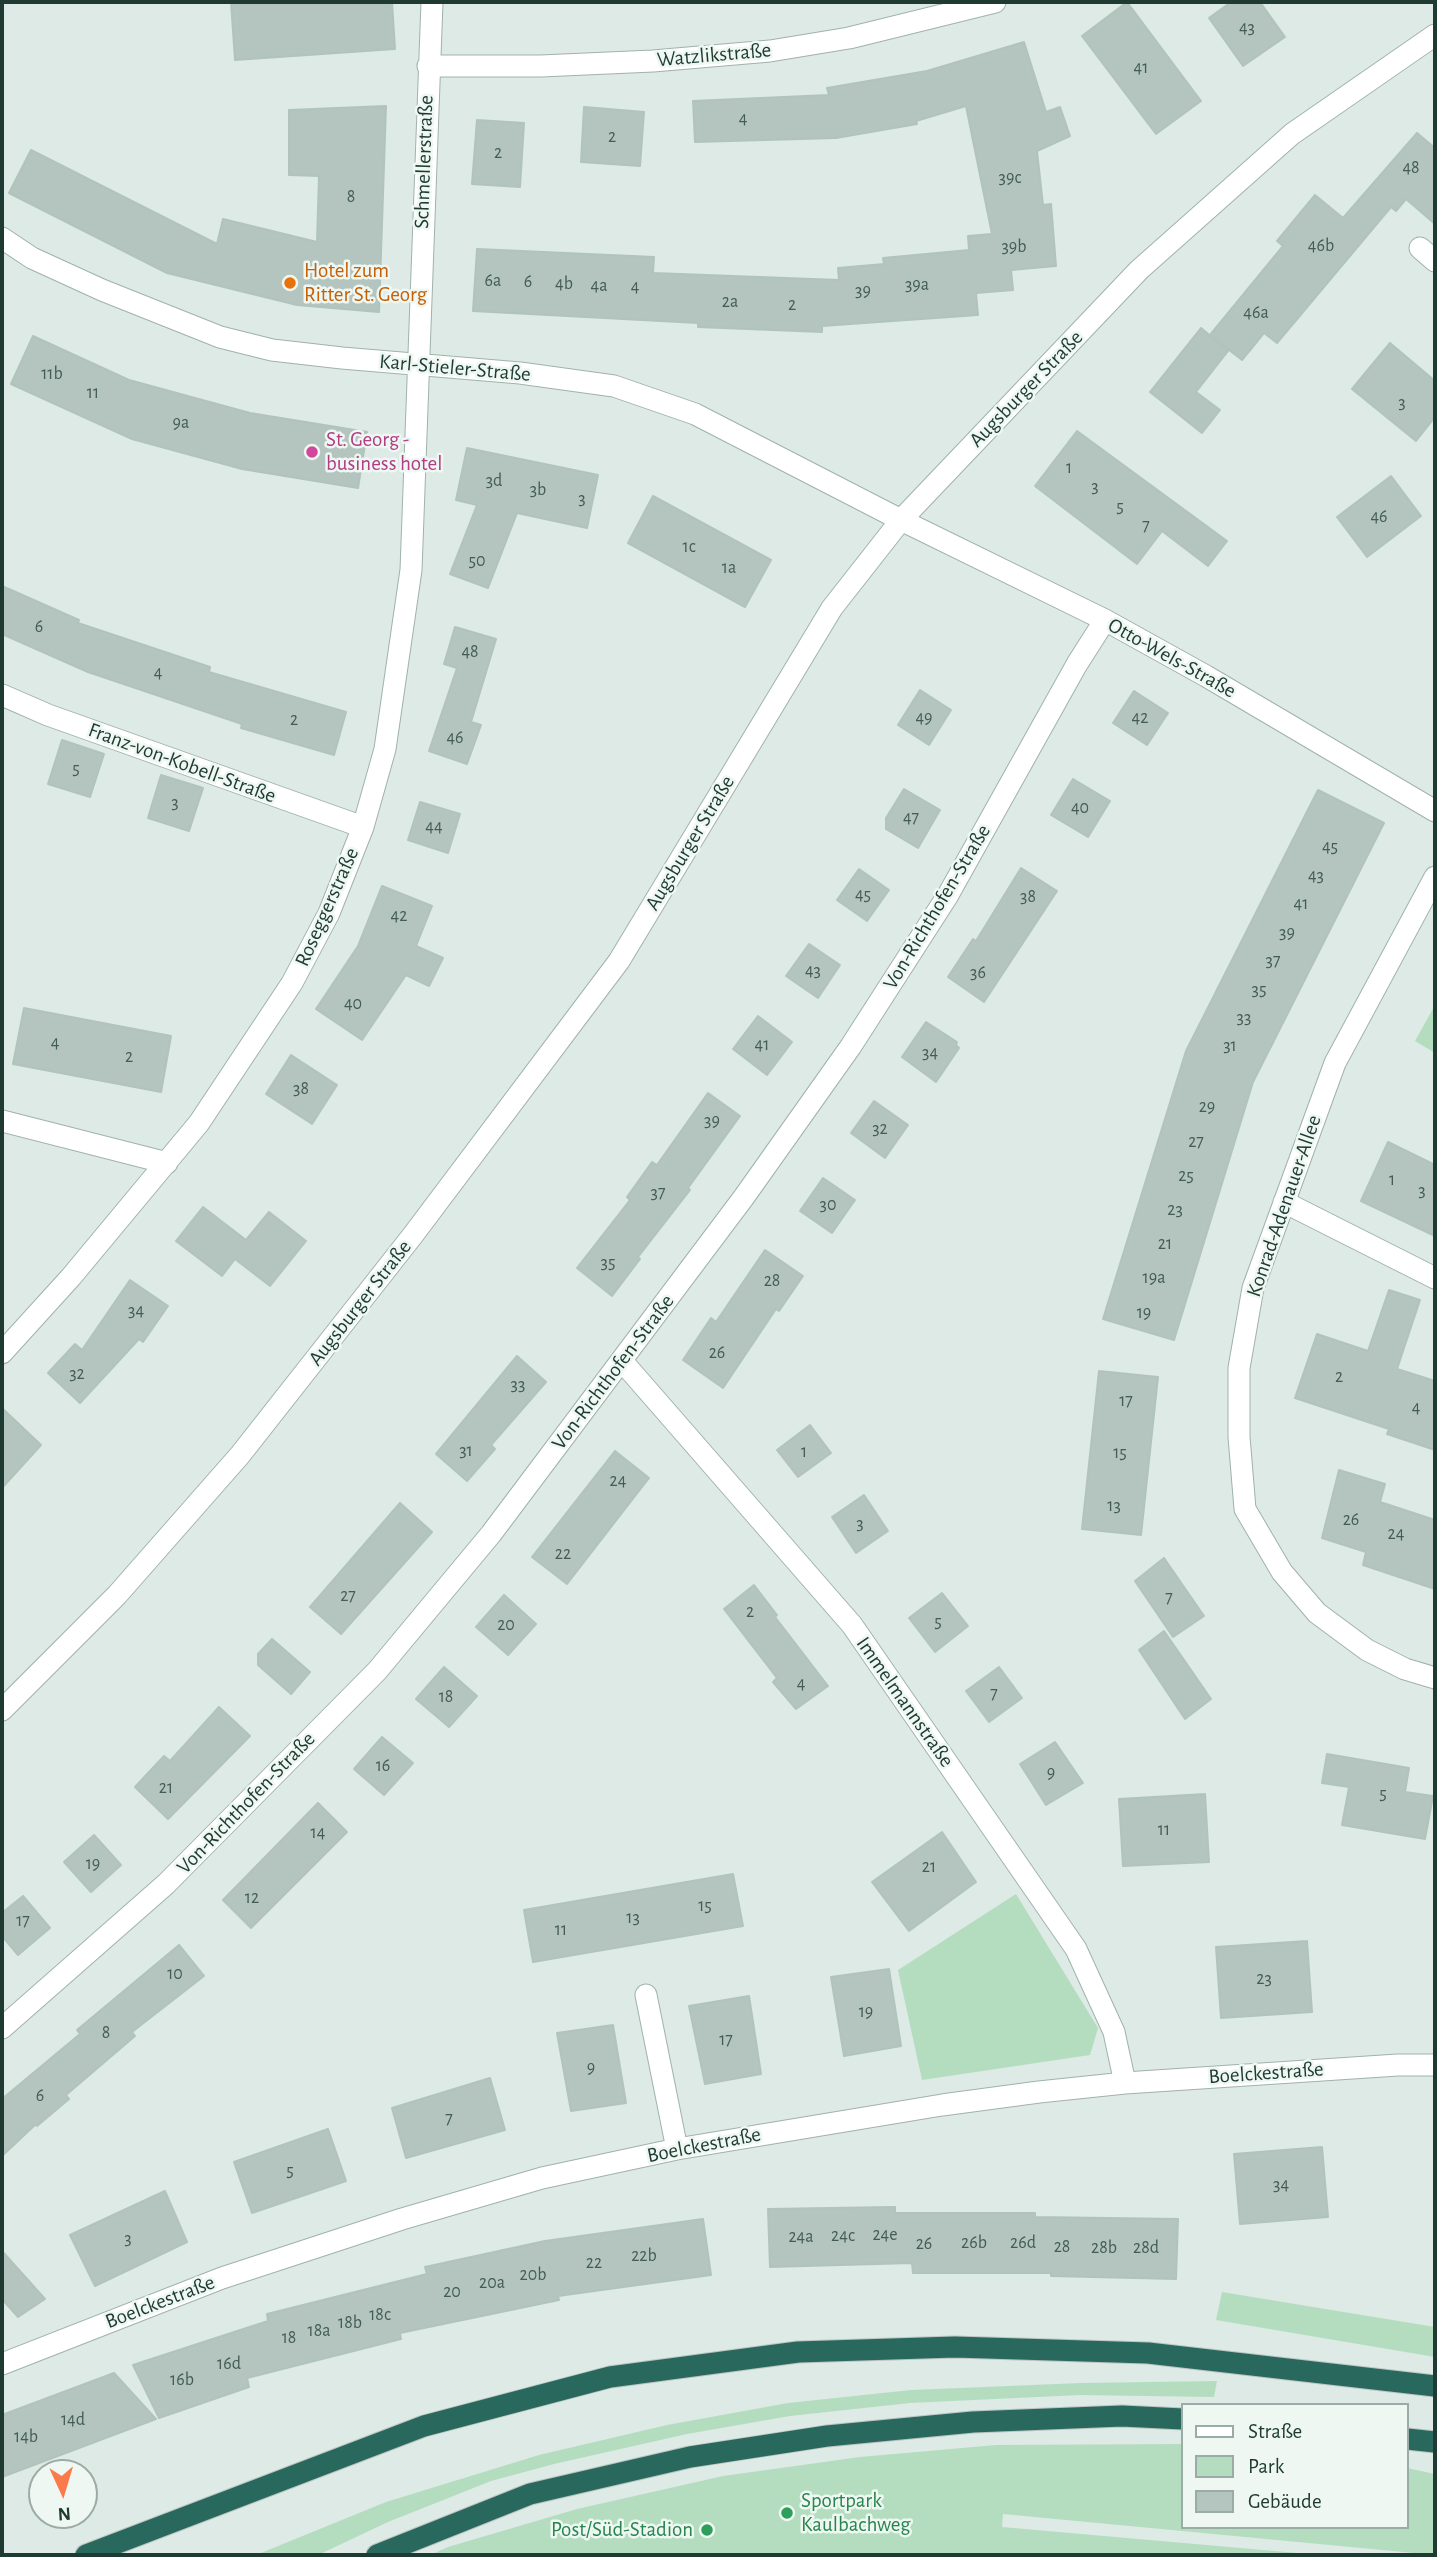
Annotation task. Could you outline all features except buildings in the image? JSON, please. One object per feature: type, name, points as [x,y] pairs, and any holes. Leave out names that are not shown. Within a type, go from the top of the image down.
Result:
[{"type":"highway","points":[[86,2555],[424,2426],[610,2377],[798,2351],[955,2347],[1148,2353],[1435,2386]]},
{"type":"highway","points":[[377,2555],[530,2494],[690,2457],[827,2436],[973,2421],[1122,2416],[1182,2418]]},
{"type":"highway","points":[[1409,2438],[1435,2442]]},
{"type":"street","name":"Schmellerstraße","points":[[418,364],[432,2]]},
{"type":"street","name":"Watzlikstraße","points":[[428,66],[653,61],[770,51],[849,38],[995,2]]},
{"type":"street","name":"Augsburger Straße","points":[[2,1710],[117,1595],[240,1455],[413,1235],[619,961],[832,608],[901,520],[1139,270],[1292,134],[1435,35]]},
{"type":"street","name":"Karl-Stieler-Straße","points":[[2,238],[32,258],[102,290],[220,337],[272,350],[520,373],[614,386],[695,414],[901,520]]},
{"type":"street","name":"Roseggerstraße","points":[[2,1353],[71,1277],[199,1123],[292,983],[329,913],[363,827],[385,749],[399,666],[411,570],[418,364]]},
{"type":"street","name":"Otto-Wels-Straße","points":[[901,520],[1105,620],[1435,811]]},
{"type":"street","name":"Von-Richthofen-Straße","points":[[2,2028],[166,1884],[377,1671],[491,1534],[744,1196],[851,1046],[948,895],[1077,664],[1105,620]]},
{"type":"street","name":"Franz-von-Kobell-Straße","points":[[2,695],[48,715],[363,827]]},
{"type":"street","name":"Konrad-Adenauer-Allee","points":[[1435,877],[1335,1063],[1253,1288],[1239,1368],[1239,1437],[1245,1509],[1282,1572],[1317,1614],[1367,1650],[1405,1668],[1435,1678]]},
{"type":"street","points":[[2,1121],[167,1163]]},
{"type":"street","points":[[1284,1202],[1435,1278]]},
{"type":"street","name":"Immelmannstraße","points":[[622,1361],[852,1625],[1076,1949],[1114,2032],[1125,2083]]},
{"type":"street","points":[[646,1995],[677,2149]]},
{"type":"street","name":"Boelckestraße","points":[[2,2364],[222,2278],[402,2219],[542,2178],[677,2149],[942,2105],[1125,2083],[1398,2065],[1435,2065]]},
{"type":"green space","points":[[1435,1005],[1435,1053],[1415,1041]]},
{"type":"green space","points":[[1016,1894],[1098,2028],[1090,2055],[922,2080],[898,1970]]},
{"type":"green space","points":[[1222,2292],[1435,2327],[1435,2357],[1216,2320]]},
{"type":"green space","points":[[1217,2381],[1214,2397],[1080,2395],[910,2403],[790,2416],[687,2434],[491,2481],[388,2522],[318,2555],[256,2555],[386,2502],[539,2455],[667,2425],[788,2403],[911,2390]]},
{"type":"green space","points":[[1182,2444],[1182,2529],[1409,2529],[1409,2468],[1435,2474],[1435,2555],[1003,2514],[1002,2527],[1320,2555],[430,2555],[448,2547],[577,2509],[723,2476],[860,2457],[996,2445]]},
{"type":"place","name":"Hotel zum Ritter St. Georg","points":[[290,283]]},
{"type":"place","name":"St. Georg - business hotel","points":[[312,452]]},
{"type":"place","name":"Sportpark Kaulbachweg","points":[[787,2513]]},
{"type":"place","name":"Post/Süd-Stadion","points":[[707,2530]]}]
